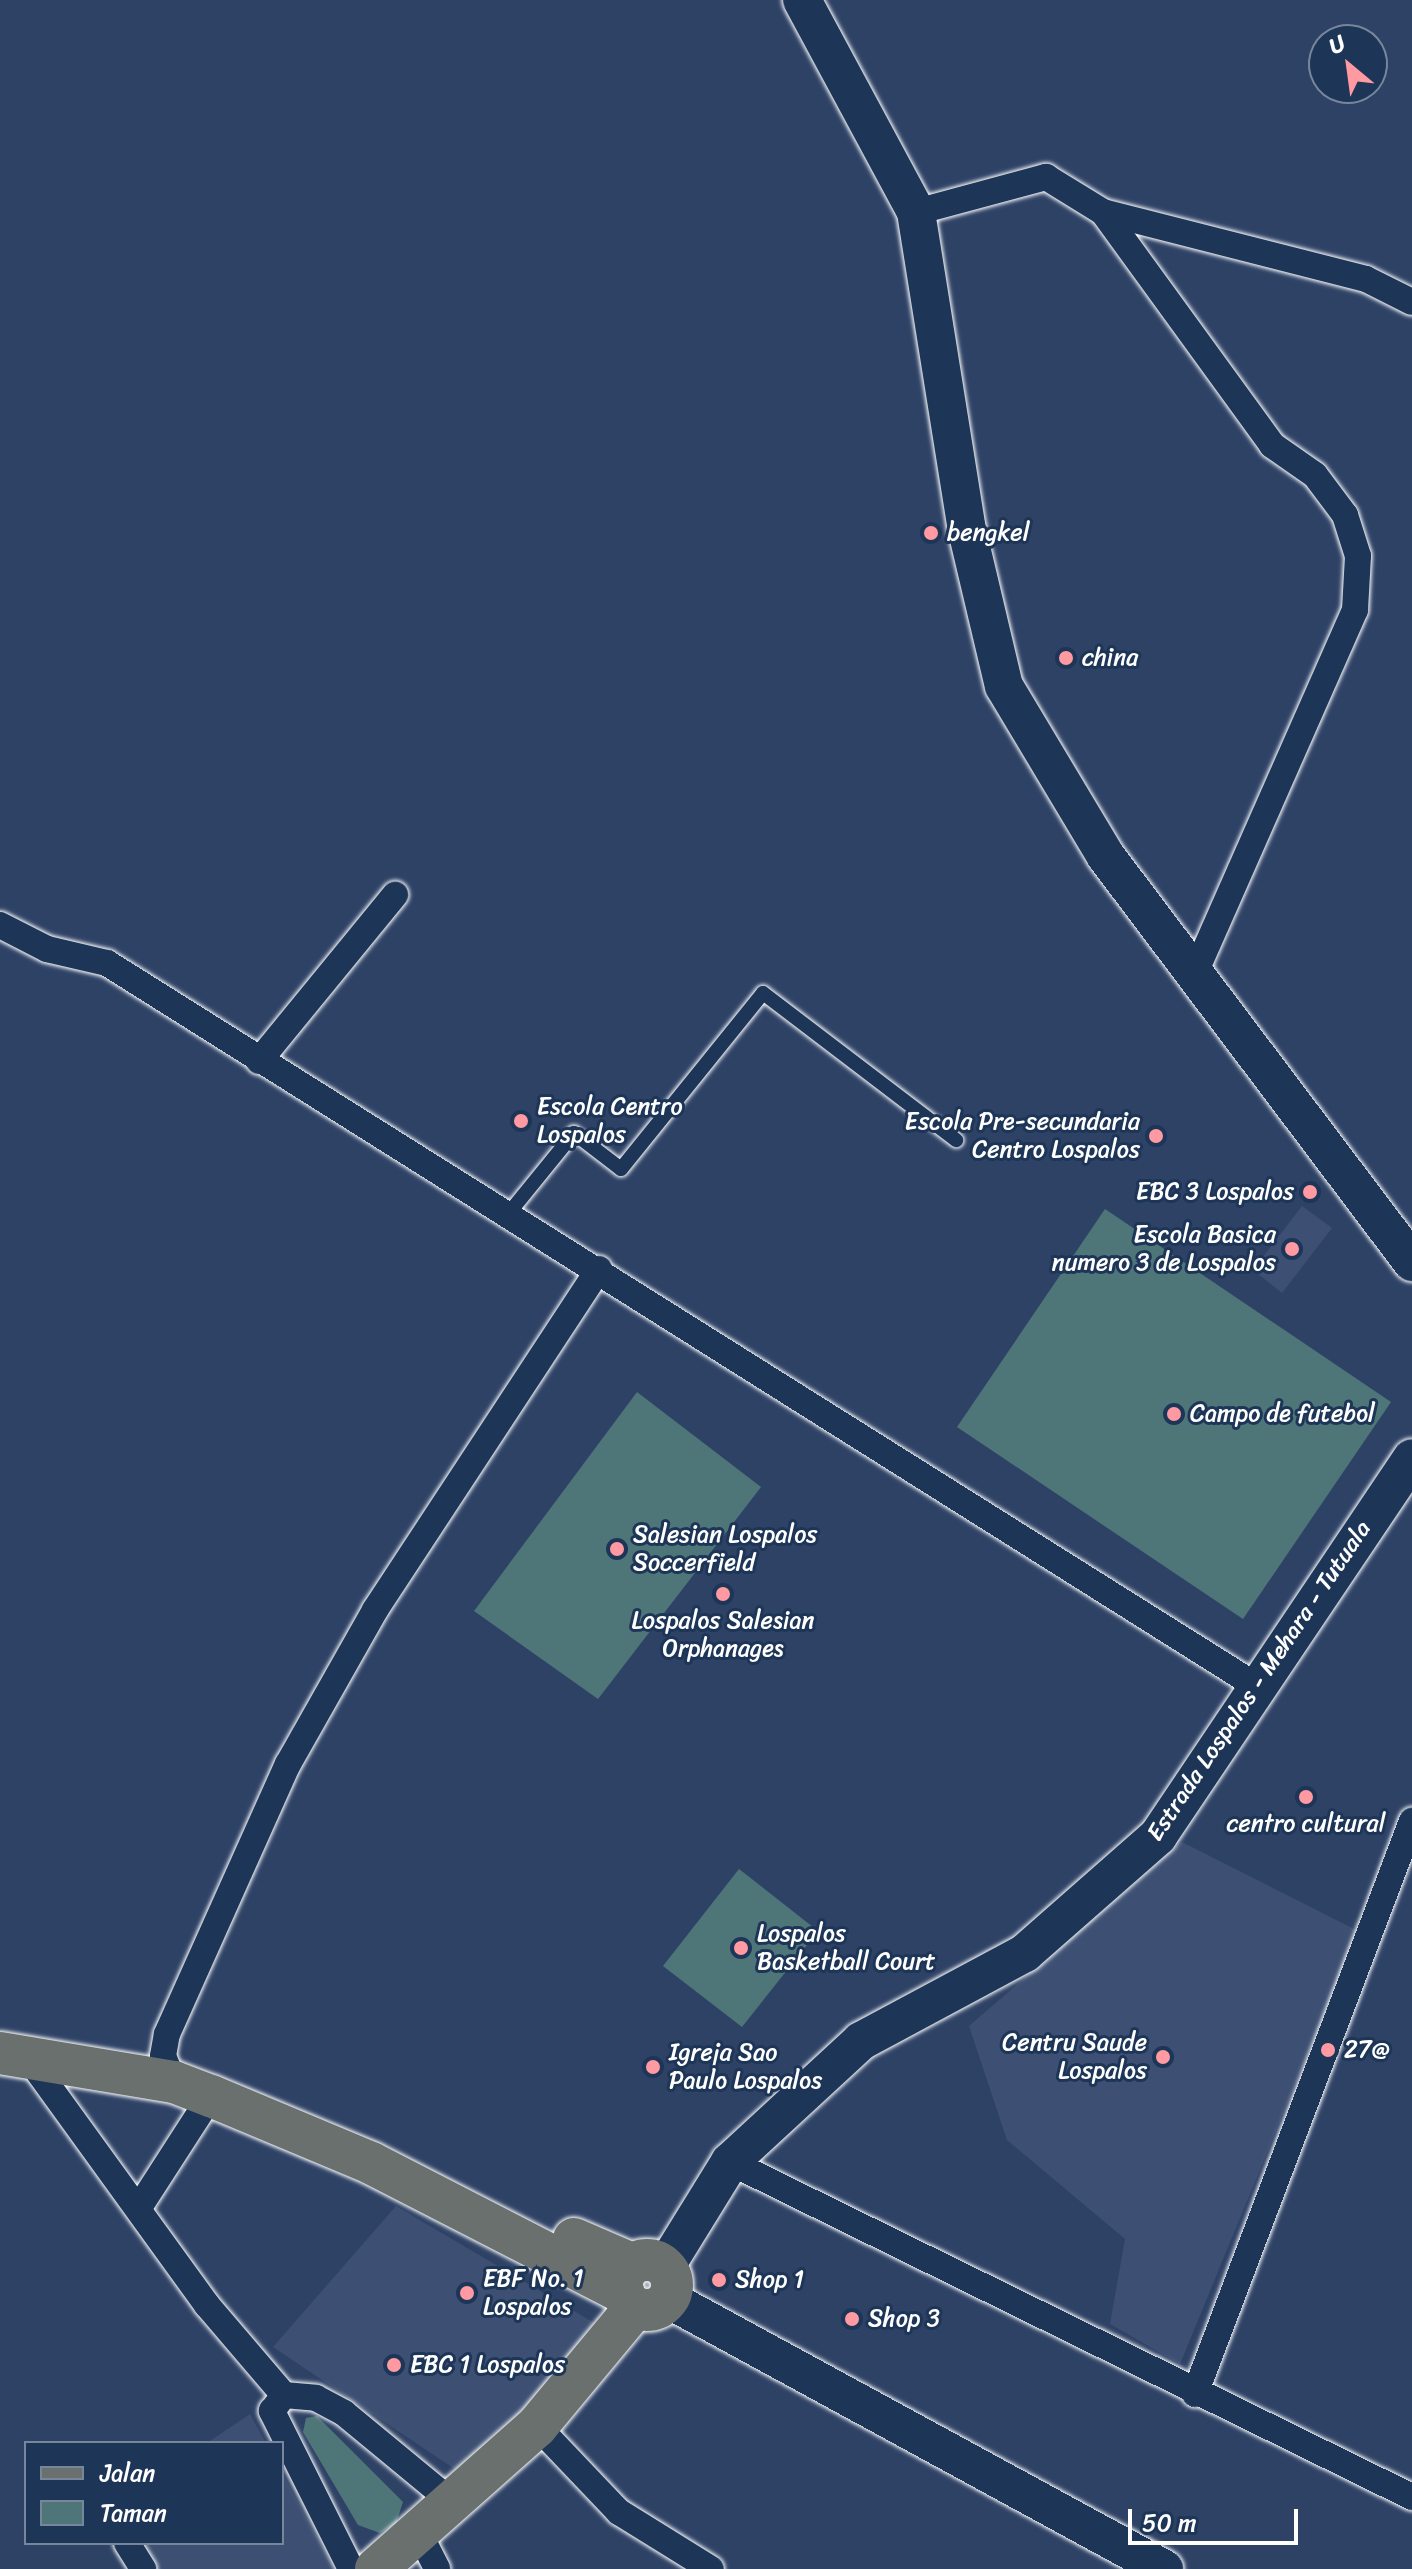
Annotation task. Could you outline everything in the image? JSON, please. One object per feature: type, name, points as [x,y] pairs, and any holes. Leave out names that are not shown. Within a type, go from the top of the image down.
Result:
[{"type":"main road","points":[[14,2056],[192,2089],[371,2163],[648,2290],[537,2426],[453,2503],[429,2552],[376,2569]]},
{"type":"street","points":[[802,0],[916,212],[967,530],[1004,686],[1068,803],[1412,1262]]},
{"type":"street","points":[[916,212],[1046,177],[1103,212],[1366,279],[1412,302]]},
{"type":"street","points":[[1103,212],[1272,445],[1315,475],[1345,515],[1358,556],[1355,610],[1196,970]]},
{"type":"street","points":[[259,1061],[395,895]]},
{"type":"street","points":[[0,925],[47,949],[107,963],[259,1061],[599,1269],[1258,1687]]},
{"type":"street","points":[[140,2206],[192,2089],[163,2056],[167,2034],[288,1764],[375,1610],[599,1269]]},
{"type":"street","name":"Estrada Lospalos - Mehara - Tutuala","points":[[648,2290],[730,2162],[861,2041],[1025,1953],[1158,1836],[1412,1458]]},
{"type":"street","points":[[1195,2394],[1412,1821]]},
{"type":"street","points":[[14,2056],[140,2206],[207,2305],[284,2395],[316,2398],[344,2413],[453,2503]]},
{"type":"street","points":[[730,2162],[1195,2394],[1412,2497]]},
{"type":"street","points":[[648,2290],[1130,2569]]},
{"type":"street","points":[[648,2290],[1164,2569]]},
{"type":"street","points":[[284,2395],[272,2411],[351,2569]]},
{"type":"street","points":[[537,2426],[619,2512],[711,2569]]},
{"type":"street","points":[[128,2545],[143,2569]]},
{"type":"lane","points":[[509,1213],[574,1133],[621,1169],[763,993],[956,1140]]},
{"type":"shaded area","name":"Escola Basica numero 3 de Lospalos","points":[[1302,1206],[1332,1228],[1282,1293],[1253,1270]]},
{"type":"shaded area","points":[[1182,1842],[1358,1931],[1180,2364],[1110,2324],[1125,2239],[1007,2140],[969,2026]]},
{"type":"shaded area","points":[[396,2206],[596,2324],[594,2344],[459,2472],[273,2347]]},
{"type":"shaded area","points":[[250,2414],[265,2441],[210,2441]]},
{"type":"shaded area","points":[[284,2477],[334,2569],[153,2569],[138,2545],[284,2545]]},
{"type":"green space","name":"Campo de futebol","points":[[1105,1209],[1391,1402],[1243,1619],[957,1427]]},
{"type":"green space","name":"Salesian Lospalos Soccerfield","points":[[637,1392],[761,1487],[598,1699],[474,1611]]},
{"type":"green space","name":"Lospalos Basketball Court","points":[[739,1869],[818,1931],[742,2027],[663,1966]]},
{"type":"green space","points":[[317,2416],[403,2502],[396,2523],[380,2533],[358,2525],[303,2432],[306,2418]]},
{"type":"place","name":"bengkel","points":[[931,533]]},
{"type":"place","name":"china","points":[[1066,658]]},
{"type":"place","name":"Escola Centro Lospalos","points":[[521,1121]]},
{"type":"place","name":"Escola Pre-secundaria Centro Lospalos","points":[[1156,1136]]},
{"type":"place","name":"EBC 3 Lospalos","points":[[1310,1192]]},
{"type":"place","name":"Escola Basica numero 3 de Lospalos","points":[[1292,1249]]},
{"type":"place","name":"Campo de futebol","points":[[1174,1414]]},
{"type":"place","name":"Salesian Lospalos Soccerfield","points":[[617,1549]]},
{"type":"place","name":"Lospalos Salesian Orphanages","points":[[723,1594]]},
{"type":"place","name":"centro cultural","points":[[1306,1797]]},
{"type":"place","name":"Lospalos Basketball Court","points":[[741,1948]]},
{"type":"place","name":"27@","points":[[1328,2050]]},
{"type":"place","name":"Centru Saude Lospalos","points":[[1163,2057]]},
{"type":"place","name":"Igreja Sao Paulo Lospalos","points":[[653,2067]]},
{"type":"place","name":"Shop 1","points":[[719,2280]]},
{"type":"place","name":"EBF No. 1 Lospalos","points":[[467,2293]]},
{"type":"place","name":"Shop 3","points":[[852,2319]]},
{"type":"place","name":"EBC 1 Lospalos","points":[[394,2365]]}]
